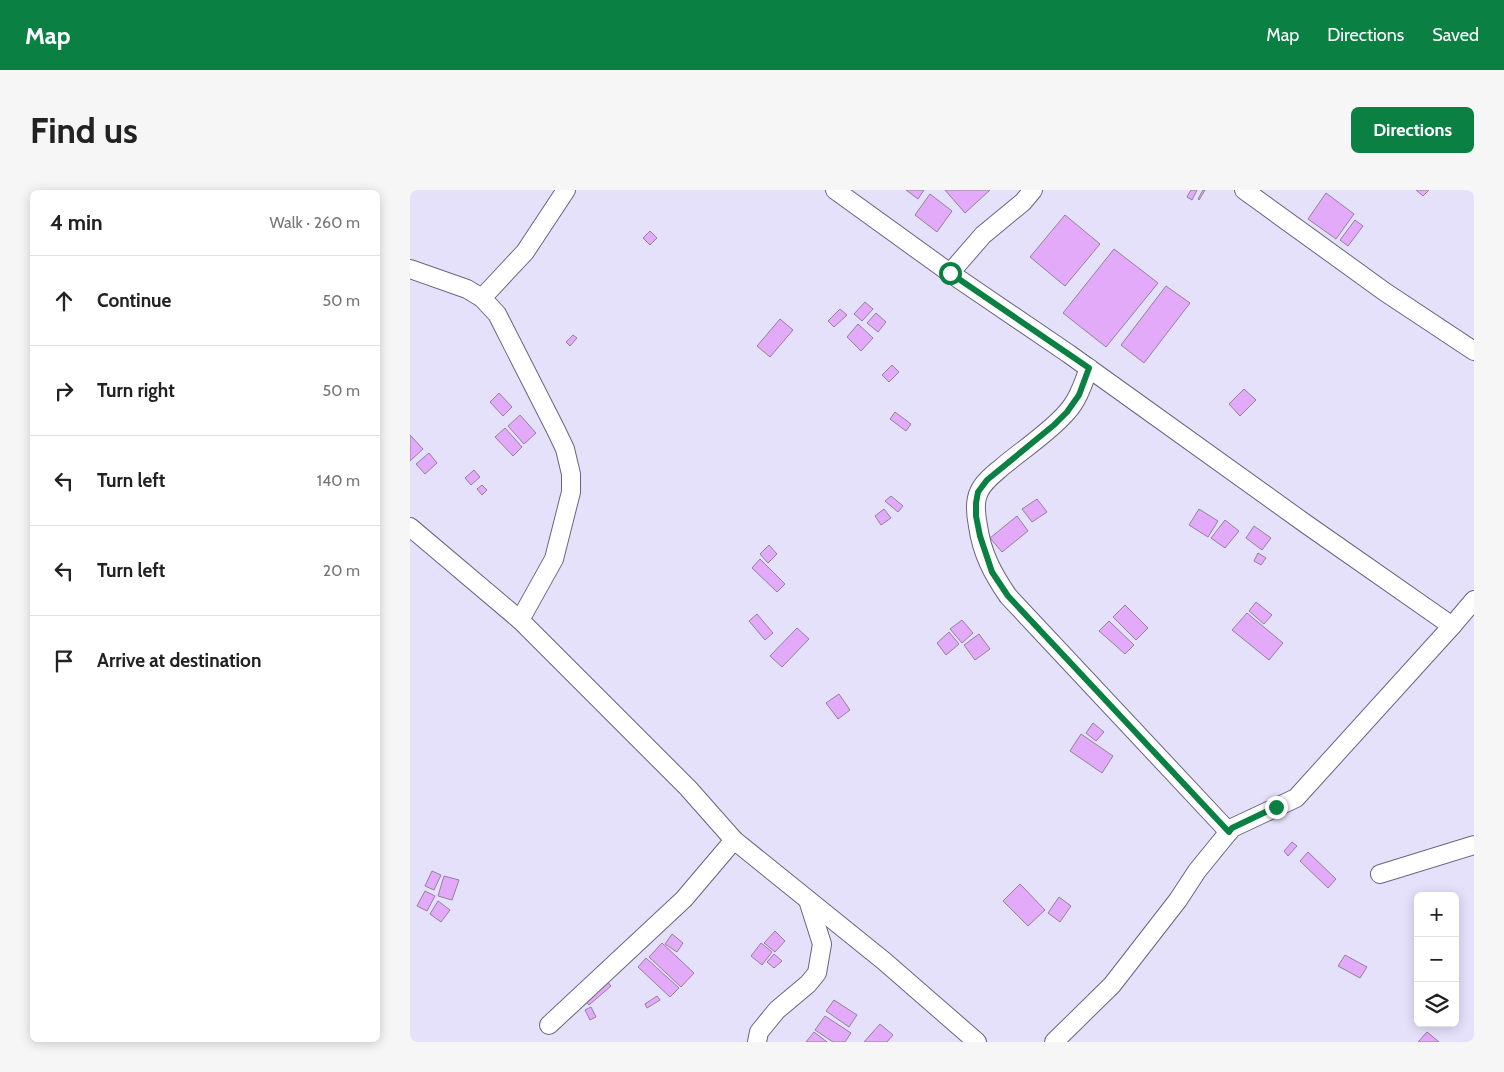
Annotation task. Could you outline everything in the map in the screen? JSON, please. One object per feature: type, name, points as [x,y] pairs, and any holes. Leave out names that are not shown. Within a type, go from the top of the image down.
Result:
[{"type":"street","points":[[482,298],[525,252],[566,190]]},
{"type":"street","points":[[835,190],[1452,626]]},
{"type":"street","points":[[950,273],[983,235],[1023,202],[1033,190]]},
{"type":"street","points":[[1244,190],[1385,292],[1474,351]]},
{"type":"street","points":[[410,269],[467,289],[482,298],[497,314],[565,449],[572,474],[572,492],[554,559],[520,620]]},
{"type":"street","points":[[1089,368],[1079,395],[1067,412],[987,480],[978,492],[976,516],[980,536],[992,572],[1008,596],[1229,832]]},
{"type":"street","points":[[410,527],[520,620],[688,788],[734,840],[884,961],[977,1042]]},
{"type":"street","points":[[1054,1042],[1112,985],[1178,900],[1197,871],[1232,828],[1296,798],[1474,600]]},
{"type":"street","points":[[550,1025],[684,899],[734,840]]},
{"type":"street","points":[[1380,874],[1474,845]]},
{"type":"street","points":[[757,1042],[759,1032],[777,1010],[817,974],[822,944],[808,900]]},
{"type":"building","points":[[906,190],[924,190],[918,199]]},
{"type":"building","points":[[945,190],[990,190],[965,213]]},
{"type":"building","points":[[1191,190],[1197,190],[1192,200],[1187,197]]},
{"type":"building","points":[[1203,190],[1205,190],[1199,200],[1198,199]]},
{"type":"building","points":[[1416,190],[1429,190],[1423,196]]},
{"type":"building","points":[[1326,193],[1354,214],[1336,239],[1308,219]]},
{"type":"building","points":[[930,194],[952,211],[937,232],[915,215]]},
{"type":"building","points":[[1065,215],[1100,244],[1065,286],[1030,257]]},
{"type":"building","points":[[1355,220],[1363,226],[1348,246],[1340,240]]},
{"type":"building","points":[[650,231],[657,238],[650,245],[643,238]]},
{"type":"building","points":[[1114,249],[1158,283],[1106,347],[1063,313]]},
{"type":"building","points":[[1166,286],[1190,303],[1144,363],[1121,345]]},
{"type":"building","points":[[865,302],[873,309],[862,321],[854,314]]},
{"type":"building","points":[[840,309],[847,315],[834,327],[828,321]]},
{"type":"building","points":[[876,313],[886,322],[878,332],[867,323]]},
{"type":"building","points":[[780,319],[793,330],[770,357],[757,346]]},
{"type":"building","points":[[858,324],[873,338],[861,351],[847,337]]},
{"type":"building","points":[[573,335],[577,338],[570,346],[566,342]]},
{"type":"building","points":[[892,365],[899,372],[889,382],[882,375]]},
{"type":"building","points":[[1244,389],[1256,400],[1240,416],[1229,404]]},
{"type":"building","points":[[499,393],[512,407],[503,416],[490,402]]},
{"type":"building","points":[[895,412],[911,424],[906,431],[890,419]]},
{"type":"building","points":[[520,415],[536,433],[524,444],[508,426]]},
{"type":"building","points":[[505,428],[522,447],[513,456],[495,437]]},
{"type":"building","points":[[410,435],[423,449],[410,461]]},
{"type":"building","points":[[429,453],[437,463],[425,474],[416,464]]},
{"type":"building","points":[[474,470],[480,477],[471,485],[465,478]]},
{"type":"building","points":[[482,485],[487,490],[482,495],[477,489]]},
{"type":"building","points":[[891,496],[903,506],[898,512],[885,501]]},
{"type":"building","points":[[1037,499],[1047,512],[1032,522],[1022,509]]},
{"type":"building","points":[[884,509],[891,518],[881,525],[875,516]]},
{"type":"building","points":[[1199,509],[1218,521],[1208,537],[1189,525]]},
{"type":"building","points":[[1017,516],[1028,531],[1002,552],[990,538]]},
{"type":"building","points":[[1225,520],[1239,531],[1225,548],[1211,538]]},
{"type":"building","points":[[1254,526],[1271,538],[1262,550],[1246,538]]},
{"type":"building","points":[[769,545],[777,554],[768,563],[760,554]]},
{"type":"building","points":[[1258,553],[1266,558],[1261,565],[1254,561]]},
{"type":"building","points":[[760,559],[785,584],[777,592],[752,568]]},
{"type":"building","points":[[1256,602],[1272,615],[1264,624],[1249,611]]},
{"type":"building","points":[[1125,605],[1148,628],[1136,640],[1113,617]]},
{"type":"building","points":[[1247,613],[1283,643],[1269,660],[1232,630]]},
{"type":"building","points":[[757,614],[773,633],[765,640],[749,621]]},
{"type":"building","points":[[962,620],[973,633],[962,643],[950,629]]},
{"type":"building","points":[[1109,621],[1134,645],[1125,654],[1099,631]]},
{"type":"building","points":[[797,628],[809,639],[782,667],[770,656]]},
{"type":"building","points":[[949,632],[959,644],[946,655],[937,643]]},
{"type":"building","points":[[979,634],[990,649],[975,660],[964,645]]},
{"type":"building","points":[[839,694],[850,710],[838,719],[826,703]]},
{"type":"building","points":[[1093,723],[1104,732],[1096,741],[1086,733]]},
{"type":"building","points":[[1081,734],[1113,756],[1102,773],[1070,751]]},
{"type":"building","points":[[1292,842],[1297,846],[1288,856],[1284,851]]},
{"type":"building","points":[[1308,852],[1336,879],[1328,888],[1300,861]]},
{"type":"building","points":[[432,871],[441,875],[434,890],[425,886]]},
{"type":"building","points":[[444,876],[459,880],[452,900],[438,896]]},
{"type":"building","points":[[1020,884],[1045,910],[1028,926],[1003,901]]},
{"type":"building","points":[[425,891],[435,896],[427,911],[417,906]]},
{"type":"building","points":[[1059,897],[1071,906],[1060,922],[1048,913]]},
{"type":"building","points":[[438,901],[450,910],[441,922],[430,914]]},
{"type":"building","points":[[775,931],[785,941],[775,952],[764,943]]},
{"type":"building","points":[[672,934],[683,943],[677,952],[665,944]]},
{"type":"building","points":[[662,943],[694,973],[681,987],[649,957]]},
{"type":"building","points":[[761,943],[772,952],[762,965],[751,956]]},
{"type":"building","points":[[774,954],[782,961],[774,968],[767,962]]},
{"type":"building","points":[[1345,955],[1367,967],[1360,978],[1338,966]]},
{"type":"building","points":[[646,958],[679,988],[670,997],[638,967]]},
{"type":"building","points":[[606,980],[611,986],[589,1005],[583,999]]},
{"type":"building","points":[[657,996],[660,1000],[647,1008],[645,1004]]},
{"type":"building","points":[[834,1000],[857,1015],[849,1027],[826,1011]]},
{"type":"building","points":[[591,1007],[596,1017],[590,1020],[585,1010]]},
{"type":"building","points":[[825,1016],[851,1033],[845,1042],[833,1042],[815,1030]]},
{"type":"building","points":[[880,1024],[893,1035],[887,1042],[864,1042]]},
{"type":"building","points":[[814,1032],[827,1042],[806,1042]]},
{"type":"building","points":[[1427,1032],[1439,1042],[1418,1042]]},
{"type":"route","points":[[950,273],[1089,368],[1079,395],[1067,412],[987,480],[978,492],[976,516],[980,536],[992,572],[1008,596],[1229,832],[1232,828],[1276,807]]}]
